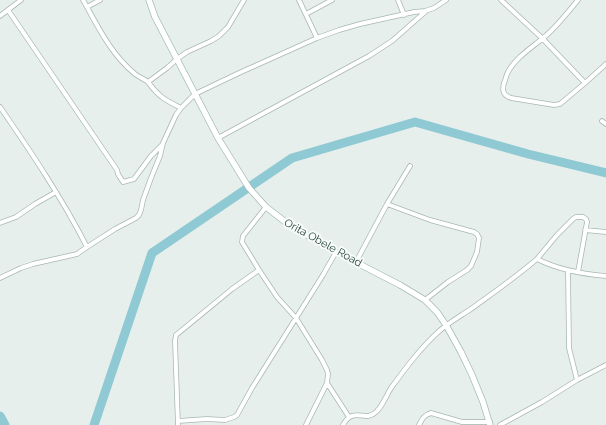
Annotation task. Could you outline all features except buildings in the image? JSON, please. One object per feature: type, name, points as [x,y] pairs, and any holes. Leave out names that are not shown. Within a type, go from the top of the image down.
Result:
[{"type":"main road","name":"Orita Obele Road","points":[[149,0],[155,17],[218,138],[249,188],[266,207],[288,224],[425,300],[437,312],[446,325],[472,375],[490,424]]},
{"type":"street","points":[[0,16],[21,0]]},
{"type":"street","points":[[83,0],[103,36],[120,59],[135,74],[148,82],[159,96],[181,108]]},
{"type":"street","points":[[87,7],[100,0]]},
{"type":"street","points":[[148,82],[187,52],[219,36],[228,27],[244,0]]},
{"type":"street","points":[[299,0],[318,38]]},
{"type":"street","points":[[306,14],[332,0]]},
{"type":"street","points":[[398,0],[404,15]]},
{"type":"street","points":[[0,278],[20,268],[77,254],[115,229],[136,218],[141,210],[143,200],[160,156],[163,143],[176,115],[195,94],[318,38],[346,28],[414,12],[425,11],[434,8],[446,0]]},
{"type":"street","points":[[501,0],[585,83]]},
{"type":"street","points":[[578,0],[561,21],[512,65],[503,87],[503,93],[506,96],[533,102],[554,105],[560,104],[606,64]]},
{"type":"street","points":[[8,10],[117,170],[123,182],[134,179],[150,156],[163,143]]},
{"type":"street","points":[[218,138],[369,56],[392,41],[425,11]]},
{"type":"street","points":[[0,107],[56,192],[87,247]]},
{"type":"street","points":[[356,262],[386,204],[410,166]]},
{"type":"street","points":[[0,223],[16,217],[56,192]]},
{"type":"street","points":[[386,204],[430,220],[474,232],[479,238],[477,252],[471,266],[425,300]]},
{"type":"street","points":[[266,207],[242,238],[242,242],[277,297],[296,318],[322,360],[328,374],[327,383],[306,425]]},
{"type":"street","points":[[343,425],[349,417],[355,415],[368,417],[378,411],[386,396],[411,361],[430,340],[446,325],[508,282],[537,259],[557,235],[576,217],[583,217],[587,222],[578,272]]},
{"type":"street","points":[[585,230],[606,232]]},
{"type":"street","points":[[259,270],[232,289],[176,335],[178,423],[207,419],[225,420],[237,415],[259,376],[336,252]]},
{"type":"street","points":[[537,259],[568,271],[606,276]]},
{"type":"street","points":[[568,271],[569,348],[577,380]]},
{"type":"street","points":[[500,425],[542,402],[577,380],[606,365]]},
{"type":"street","points":[[327,383],[349,417]]},
{"type":"street","points":[[419,425],[423,418],[431,413],[462,422],[490,424]]},
{"type":"waterway","points":[[94,425],[152,253],[292,158],[415,122],[528,154],[606,173]]},
{"type":"waterway","points":[[0,416],[5,425]]}]
